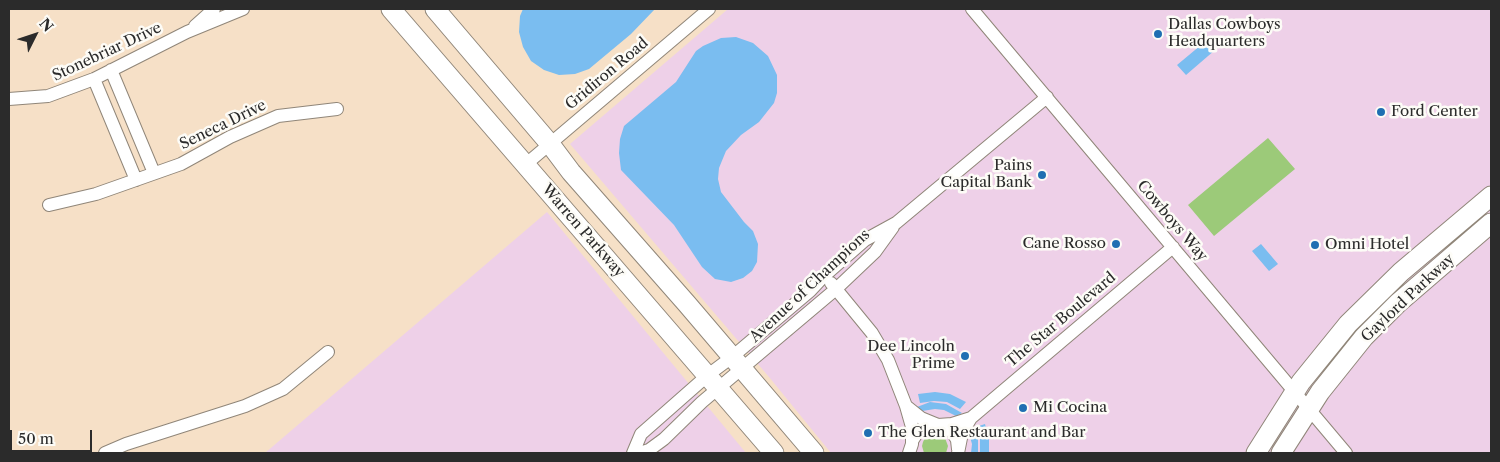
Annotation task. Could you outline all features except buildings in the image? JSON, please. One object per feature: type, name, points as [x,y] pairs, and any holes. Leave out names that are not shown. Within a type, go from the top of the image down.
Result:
[{"type":"main road","name":"Warren Parkway","points":[[391,9],[774,453]]},
{"type":"main road","name":"Warren Parkway","points":[[435,9],[550,144],[571,172],[814,453]]},
{"type":"main road","name":"Gaylord Parkway","points":[[1256,453],[1316,362],[1348,324],[1404,269],[1488,207]]},
{"type":"main road","name":"Gaylord Parkway","points":[[1281,453],[1338,368],[1378,322],[1491,223]]},
{"type":"main road","points":[[1378,322],[1378,309],[1382,301],[1405,279],[1407,275],[1404,269]]},
{"type":"street","name":"Stonebriar Drive","points":[[187,32],[214,9]]},
{"type":"street","name":"Stonebriar Drive","points":[[9,99],[48,96],[94,79],[187,32],[243,9]]},
{"type":"street","name":"Gridiron Road","points":[[525,165],[709,9]]},
{"type":"street","name":"Cowboys Way","points":[[972,9],[1346,453]]},
{"type":"street","points":[[111,70],[154,173]]},
{"type":"street","points":[[94,79],[136,180]]},
{"type":"street","name":"Avenue of Champions","points":[[737,363],[824,276],[865,240],[896,223],[1047,97]]},
{"type":"street","name":"Seneca Drive","points":[[49,205],[125,185],[181,164],[230,137],[278,116],[337,109]]},
{"type":"street","name":"Avenue of Champions","points":[[737,363],[836,289],[875,252],[896,223]]},
{"type":"street","name":"The Star Boulevard","points":[[958,452],[962,433],[971,418],[1173,247]]},
{"type":"street","points":[[824,276],[867,326],[882,347],[906,406],[912,427],[911,450]]},
{"type":"street","points":[[105,453],[126,444],[244,406],[283,389],[328,352]]},
{"type":"street","points":[[633,453],[641,434],[737,363]]},
{"type":"street","points":[[640,453],[650,450],[664,439],[713,382]]},
{"type":"street","points":[[906,406],[921,418],[946,427],[953,433],[957,440],[958,452]]},
{"type":"street","name":"The Star Boulevard","points":[[911,450],[914,436],[926,426],[952,424],[971,418]]},
{"type":"shaded area","points":[[728,9],[1491,9],[1491,453],[831,453],[769,377],[570,144]]},
{"type":"shaded area","points":[[547,212],[746,453],[265,453]]},
{"type":"green space","points":[[1268,138],[1295,169],[1214,236],[1188,205]]},
{"type":"green space","points":[[932,434],[945,438],[948,446],[946,453],[924,453],[923,442],[925,438]]},
{"type":"water","points":[[523,9],[655,9],[631,34],[589,69],[575,74],[559,75],[544,70],[531,61],[523,47],[519,32],[520,16]]},
{"type":"water","points":[[736,37],[753,43],[768,56],[777,75],[777,93],[774,103],[759,122],[741,135],[726,151],[719,168],[718,179],[721,192],[753,231],[758,244],[757,262],[752,271],[743,278],[731,282],[715,279],[702,267],[674,225],[621,170],[619,153],[620,139],[624,126],[676,82],[696,51],[721,38]]},
{"type":"water","points":[[1207,40],[1215,50],[1186,75],[1177,65]]},
{"type":"water","points":[[1261,244],[1278,264],[1269,271],[1252,251]]},
{"type":"water","points":[[935,392],[950,394],[966,402],[960,409],[947,402],[920,403],[918,394]]},
{"type":"water","points":[[930,402],[946,404],[962,413],[956,416],[944,410],[922,411],[917,407]]},
{"type":"water","points":[[985,424],[989,440],[989,453],[980,453],[980,438],[976,427]]},
{"type":"water","points":[[972,426],[978,438],[978,453],[971,453],[972,444],[968,430]]},
{"type":"place","name":"Dallas Cowboys Headquarters","points":[[1158,34]]},
{"type":"place","name":"Ford Center","points":[[1381,112]]},
{"type":"place","name":"Pains Capital Bank","points":[[1042,175]]},
{"type":"place","name":"Cane Rosso","points":[[1116,244]]},
{"type":"place","name":"Omni Hotel","points":[[1315,245]]},
{"type":"place","name":"Dee Lincoln Prime","points":[[965,356]]},
{"type":"place","name":"Mi Cocina","points":[[1023,408]]},
{"type":"place","name":"The Glen Restaurant and Bar","points":[[868,433]]}]
